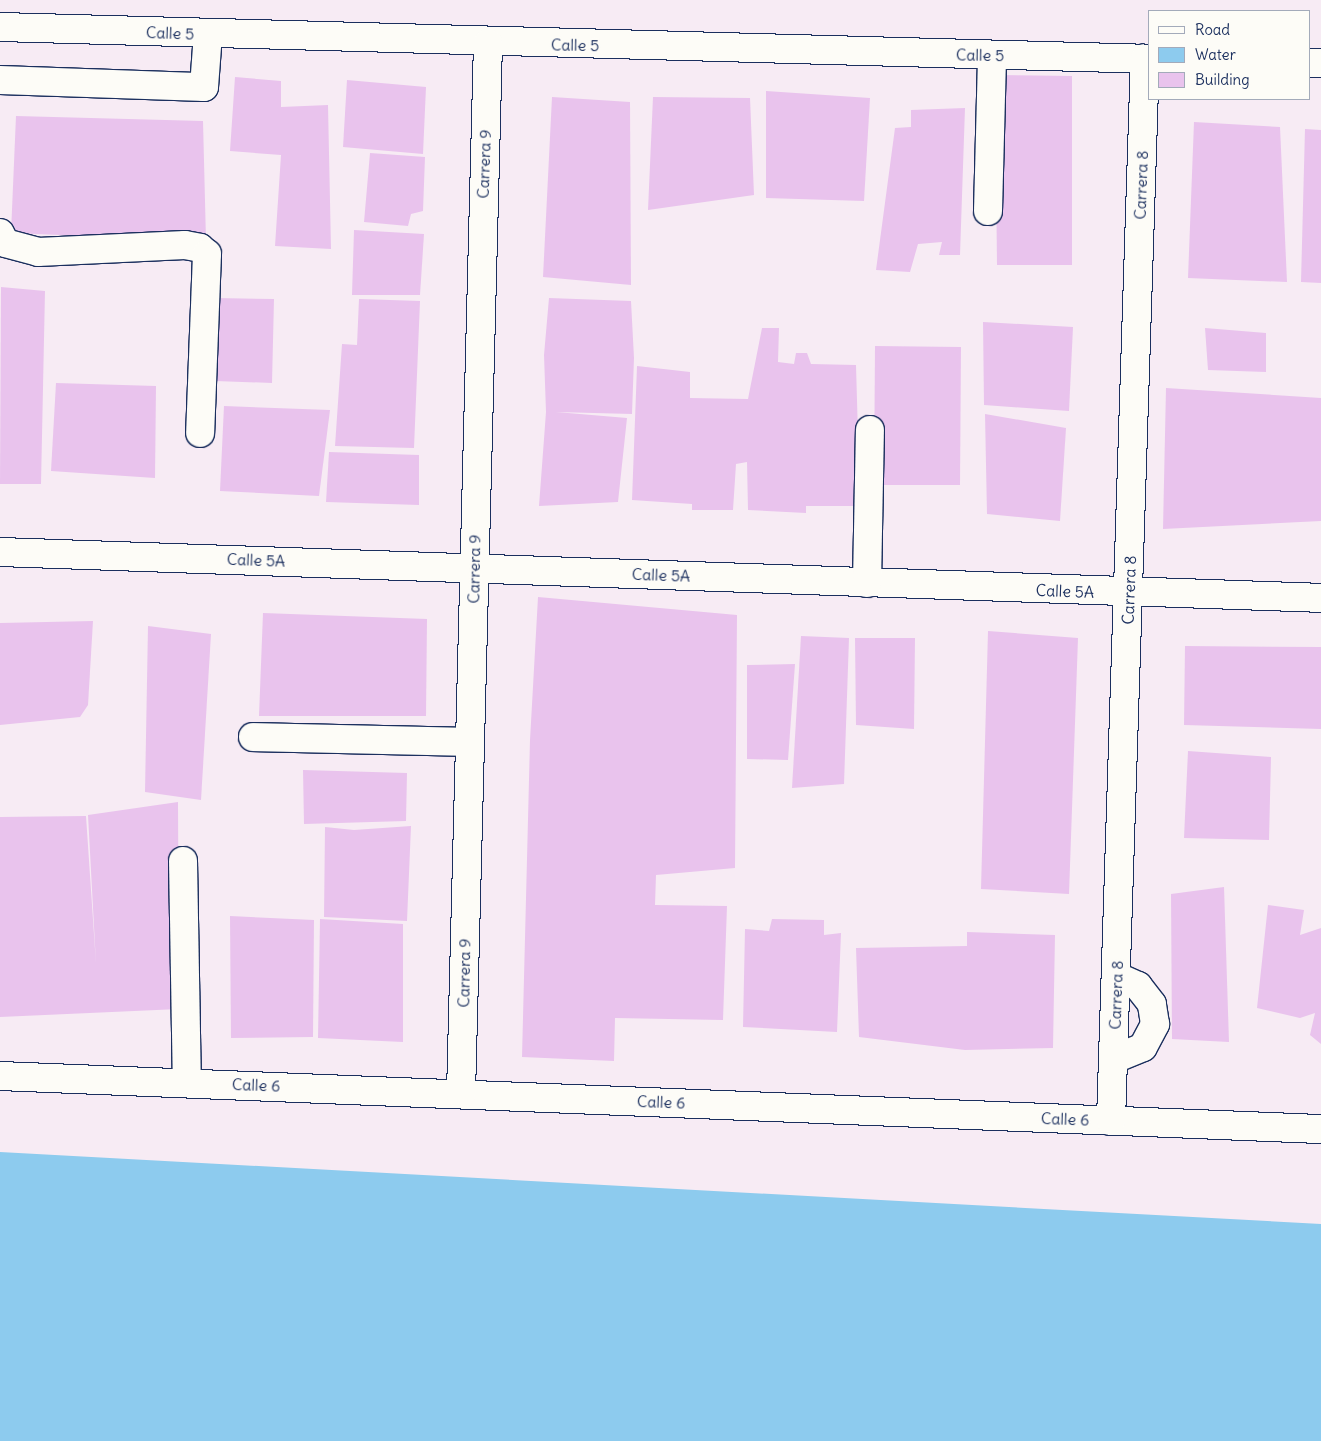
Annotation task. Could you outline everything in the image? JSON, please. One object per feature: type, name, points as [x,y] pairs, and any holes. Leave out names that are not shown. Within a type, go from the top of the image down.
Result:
[{"type":"street","name":"Calle 5","points":[[0,28],[488,43],[1148,59]]},
{"type":"street","points":[[0,80],[204,87],[208,34]]},
{"type":"street","name":"Carrera 9","points":[[462,1094],[488,43]]},
{"type":"street","points":[[988,211],[992,55]]},
{"type":"street","name":"Carrera 8","points":[[1111,1121],[1148,59]]},
{"type":"street","points":[[0,233],[5,243],[38,252],[185,245],[200,248],[207,254],[200,432]]},
{"type":"street","points":[[868,583],[870,430]]},
{"type":"street","name":"Calle 5A","points":[[0,552],[474,567],[1128,594],[1321,598]]},
{"type":"street","points":[[252,737],[470,742]]},
{"type":"street","points":[[183,861],[188,1082]]},
{"type":"street","points":[[1114,1059],[1143,1046],[1155,1024],[1152,1004],[1138,986],[1116,976]]},
{"type":"street","name":"Calle 6","points":[[0,1076],[188,1082],[1321,1129]]},
{"type":"water","points":[[0,1152],[1321,1224],[1321,1441],[0,1441]]},
{"type":"building","points":[[995,75],[1072,76],[1072,265],[997,265]]},
{"type":"building","points":[[235,77],[281,81],[281,107],[328,105],[331,249],[275,246],[281,155],[230,151]]},
{"type":"building","points":[[347,80],[426,87],[423,154],[343,147]]},
{"type":"building","points":[[766,91],[870,98],[864,201],[766,198]]},
{"type":"building","points":[[552,97],[630,102],[631,285],[543,277]]},
{"type":"building","points":[[653,97],[750,98],[754,195],[648,210]]},
{"type":"building","points":[[965,108],[960,255],[939,255],[942,242],[918,244],[910,272],[876,270],[895,128],[911,127],[911,110]]},
{"type":"building","points":[[16,116],[203,121],[206,241],[11,233]]},
{"type":"building","points":[[1194,122],[1280,127],[1287,282],[1188,278]]},
{"type":"building","points":[[1305,129],[1321,130],[1321,283],[1301,282]]},
{"type":"building","points":[[370,153],[425,157],[423,211],[411,214],[408,226],[364,222]]},
{"type":"building","points":[[354,230],[424,234],[420,295],[352,295]]},
{"type":"building","points":[[1,287],[45,291],[41,484],[0,484]]},
{"type":"building","points":[[215,298],[274,299],[272,383],[215,381]]},
{"type":"building","points":[[549,298],[631,301],[634,358],[632,414],[556,412],[627,418],[618,502],[539,506],[546,412],[544,355]]},
{"type":"building","points":[[359,299],[420,301],[414,448],[335,446],[342,344],[357,345]]},
{"type":"building","points":[[983,322],[1073,327],[1069,411],[984,405]]},
{"type":"building","points":[[762,328],[779,328],[778,362],[794,364],[796,353],[807,353],[811,364],[856,365],[860,506],[806,506],[806,513],[748,510],[747,462],[736,464],[733,510],[692,510],[692,504],[632,500],[637,366],[690,372],[690,398],[748,399]]},
{"type":"building","points":[[1205,328],[1266,333],[1266,372],[1208,370]]},
{"type":"building","points":[[875,346],[961,347],[960,485],[874,485]]},
{"type":"building","points":[[56,383],[156,386],[155,478],[51,471]]},
{"type":"building","points":[[1166,388],[1321,398],[1321,521],[1163,529]]},
{"type":"building","points":[[224,406],[330,410],[319,496],[220,491]]},
{"type":"building","points":[[985,414],[1066,428],[1060,521],[987,514]]},
{"type":"building","points":[[329,452],[419,455],[419,505],[326,502]]},
{"type":"building","points":[[538,597],[737,615],[735,868],[656,875],[655,905],[727,906],[723,1020],[615,1018],[614,1061],[522,1057],[530,740]]},
{"type":"building","points":[[263,613],[427,619],[426,716],[259,716]]},
{"type":"building","points":[[93,621],[88,705],[80,717],[0,725],[0,623]]},
{"type":"building","points":[[148,626],[211,634],[201,800],[145,792]]},
{"type":"building","points":[[988,631],[1078,638],[1069,894],[981,889]]},
{"type":"building","points":[[801,636],[849,638],[844,784],[792,788]]},
{"type":"building","points":[[855,638],[915,638],[914,729],[856,725]]},
{"type":"building","points":[[1185,646],[1321,647],[1321,729],[1184,725]]},
{"type":"building","points":[[795,664],[788,760],[747,759],[747,665]]},
{"type":"building","points":[[1188,751],[1271,757],[1269,840],[1184,838]]},
{"type":"building","points":[[303,770],[407,773],[406,821],[304,824]]},
{"type":"building","points":[[178,802],[179,1009],[0,1017],[0,817],[86,816],[96,964],[88,815]]},
{"type":"building","points":[[411,826],[407,921],[324,917],[325,827],[354,830]]},
{"type":"building","points":[[1224,887],[1229,1042],[1172,1039],[1171,894]]},
{"type":"building","points":[[1268,905],[1304,910],[1300,935],[1321,928],[1321,1044],[1310,1035],[1315,1013],[1300,1018],[1257,1008]]},
{"type":"building","points":[[230,916],[314,920],[313,1037],[231,1038]]},
{"type":"building","points":[[320,919],[403,924],[403,1042],[318,1038]]},
{"type":"building","points":[[772,919],[824,920],[824,935],[841,933],[837,1032],[743,1027],[745,929],[769,931]]},
{"type":"building","points":[[967,932],[1055,935],[1053,1048],[965,1050],[859,1037],[856,948],[967,946]]}]
